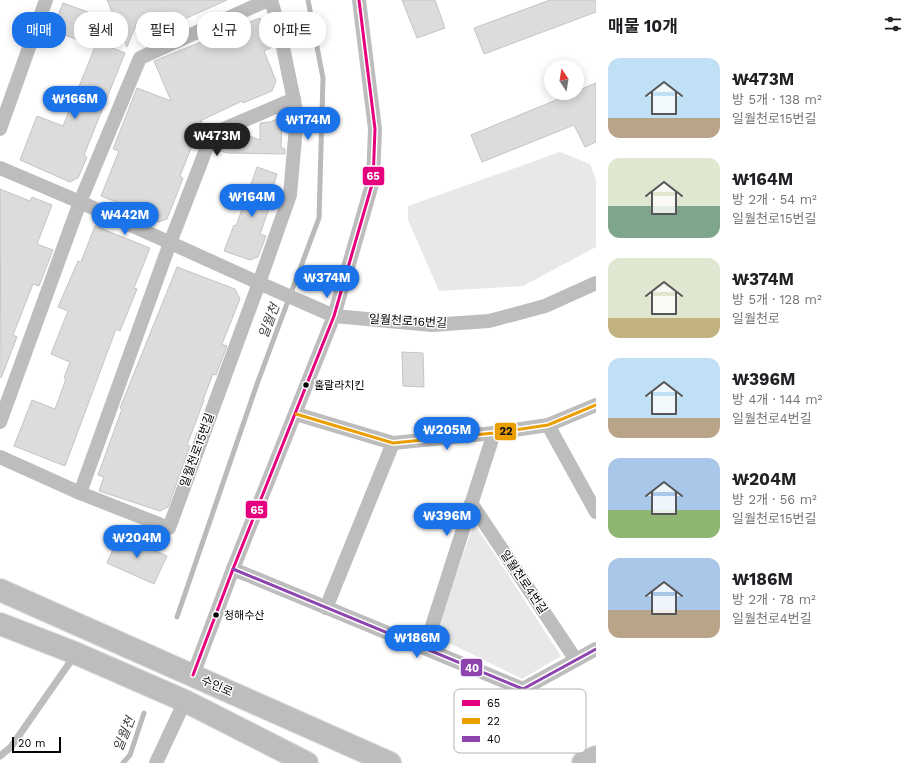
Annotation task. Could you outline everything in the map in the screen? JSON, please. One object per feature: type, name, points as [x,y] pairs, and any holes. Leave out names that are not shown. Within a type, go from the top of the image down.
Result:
[{"type":"main road","name":"수인로","points":[[0,590],[390,763]]},
{"type":"main road","points":[[0,624],[76,654],[185,701],[307,763]]},
{"type":"main road","points":[[583,763],[596,757]]},
{"type":"street","points":[[0,129],[46,0]]},
{"type":"street","points":[[0,422],[80,202],[140,58],[268,0]]},
{"type":"street","name":"일월천로15번길","points":[[0,457],[80,493],[169,528],[290,195],[297,115],[279,28],[271,0]]},
{"type":"street","points":[[193,675],[233,569],[334,316],[373,181],[375,129],[359,0]]},
{"type":"street","points":[[80,493],[170,243],[212,134],[294,99]]},
{"type":"street","points":[[0,168],[80,202],[334,316]]},
{"type":"street","name":"일월천로16번길","points":[[334,316],[432,325],[489,321],[545,306],[596,283]]},
{"type":"street","points":[[296,414],[393,443],[494,433],[548,425],[596,405]]},
{"type":"street","points":[[548,425],[596,512]]},
{"type":"street","points":[[425,648],[494,433]]},
{"type":"street","points":[[326,608],[393,443]]},
{"type":"street","name":"일월천로4번길","points":[[471,503],[576,660]]},
{"type":"street","points":[[233,569],[524,689],[596,649]]},
{"type":"street","points":[[156,763],[185,701]]},
{"type":"lane","points":[[0,756],[11,747],[76,654]]},
{"type":"shaded area","points":[[560,152],[590,164],[596,180],[596,247],[523,286],[439,291],[408,220],[408,206]]},
{"type":"shaded area","points":[[474,523],[561,656],[522,679],[435,636]]},
{"type":"building","points":[[107,0],[227,0],[197,12],[189,17],[189,12],[136,12],[136,24],[128,44],[128,12],[112,12]]},
{"type":"building","points":[[402,0],[435,0],[445,28],[417,38]]},
{"type":"building","points":[[550,0],[596,0],[596,12],[484,54],[474,28]]},
{"type":"building","points":[[63,3],[88,12],[74,12],[74,39],[66,35],[66,12],[59,12]]},
{"type":"building","points":[[259,18],[259,48],[270,48],[264,51],[276,81],[272,91],[243,103],[242,101],[200,121],[202,121],[180,176],[183,178],[167,219],[158,222],[139,214],[140,211],[101,196],[119,151],[113,149],[137,88],[171,101],[154,61],[197,44],[197,48],[251,48],[251,22]]},
{"type":"building","points":[[95,48],[112,48],[125,53],[84,155],[87,157],[78,178],[70,182],[20,160],[37,116],[63,126]]},
{"type":"building","points":[[596,83],[596,142],[585,147],[574,125],[482,162],[471,135],[556,100],[584,100],[584,88]]},
{"type":"building","points":[[282,117],[281,147],[285,149],[285,154],[227,153],[215,149],[218,141],[239,132],[260,140],[260,123],[270,122]]},
{"type":"building","points":[[257,167],[277,174],[268,202],[271,203],[260,234],[266,236],[258,257],[250,260],[224,251],[234,225],[236,226]]},
{"type":"building","points":[[0,189],[30,201],[32,197],[52,205],[37,244],[53,250],[39,286],[33,284],[13,335],[17,337],[1,378]]},
{"type":"building","points":[[95,226],[150,248],[134,288],[137,289],[120,331],[116,329],[65,466],[14,446],[32,400],[55,409],[66,379],[64,378],[70,362],[51,354],[68,311],[58,307],[78,261],[81,262]]},
{"type":"building","points":[[177,267],[235,289],[240,299],[222,344],[227,346],[216,375],[213,374],[203,400],[187,445],[190,446],[168,507],[160,511],[99,491],[104,477],[98,475],[122,409],[120,408]]},
{"type":"building","points":[[402,352],[423,353],[424,387],[403,386]]},
{"type":"building","points":[[119,535],[167,556],[154,584],[107,563]]},
{"type":"waterway","name":"일월천","points":[[177,617],[257,384],[319,218],[323,78],[308,0]]},
{"type":"waterway","name":"일월천","points":[[123,763],[130,755],[144,713]]},
{"type":"transit line","name":"65","points":[[193,675],[233,569],[334,316],[373,181],[375,129],[359,0]]},
{"type":"transit line","name":"22","points":[[296,414],[393,443],[494,433],[548,425],[596,405]]},
{"type":"transit line","name":"40","points":[[233,569],[523,689],[596,649]]},
{"type":"place","name":"훌랄라치킨","points":[[306,385]]},
{"type":"place","name":"청해수산","points":[[216,615]]}]
